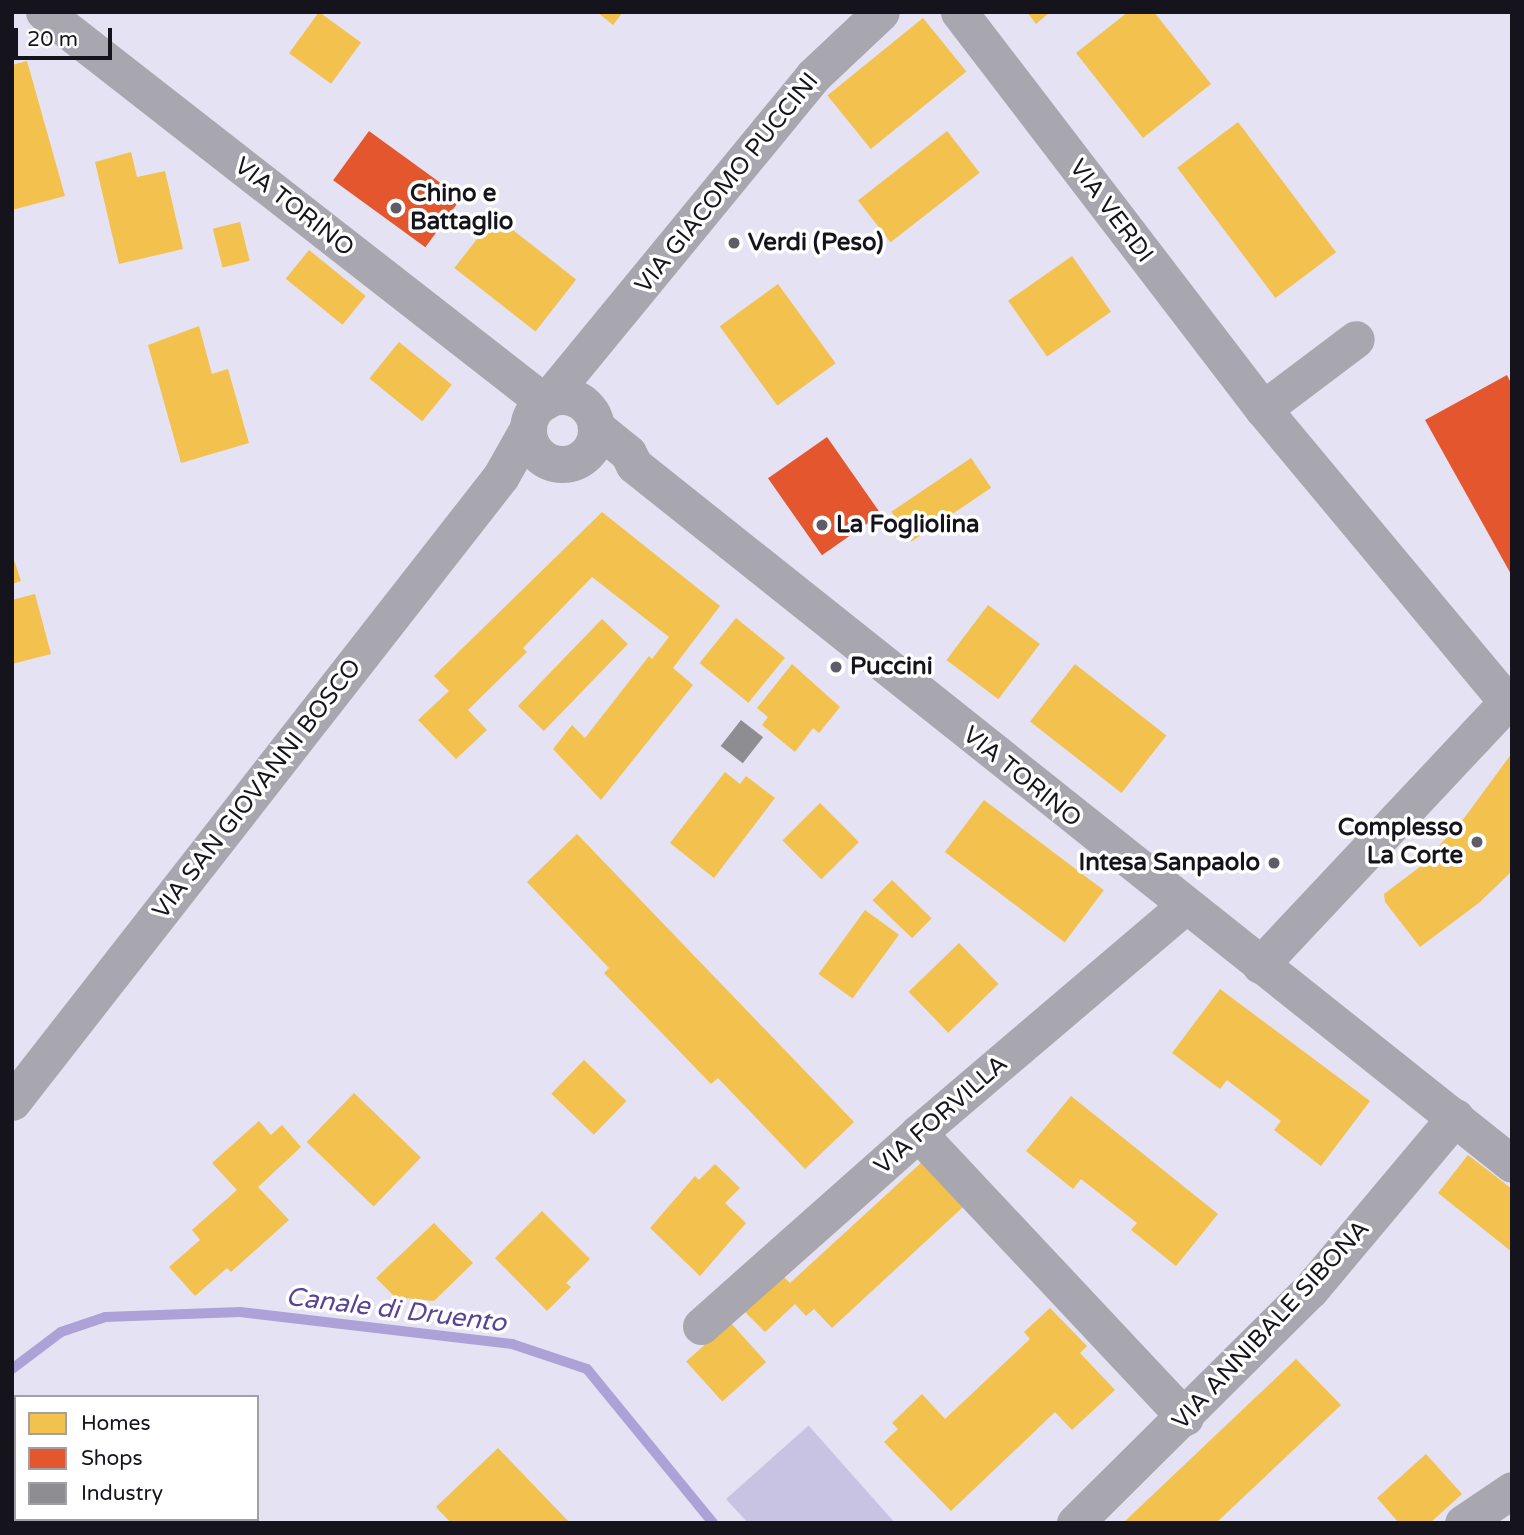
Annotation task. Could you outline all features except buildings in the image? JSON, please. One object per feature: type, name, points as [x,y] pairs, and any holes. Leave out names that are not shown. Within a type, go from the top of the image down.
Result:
[{"type":"street","name":"VIA TORINO","points":[[44,12],[559,411],[628,453],[634,465],[1184,907],[1512,1164]]},
{"type":"street","name":"VIA GIACOMO PUCCINI","points":[[559,411],[582,361],[813,76],[881,12]]},
{"type":"street","name":"VIA VERDI","points":[[958,12],[1263,409],[1509,699]]},
{"type":"street","points":[[1263,409],[1356,339]]},
{"type":"street","points":[[559,411],[591,447],[564,462],[535,450],[559,411]]},
{"type":"street","name":"VIA SAN GIOVANNI BOSCO","points":[[12,1102],[501,476],[559,411]]},
{"type":"street","points":[[501,476],[564,462],[634,465]]},
{"type":"street","points":[[1260,965],[1509,699]]},
{"type":"street","name":"VIA FORVILLA","points":[[701,1326],[918,1133],[1184,907]]},
{"type":"street","name":"VIA ANNIBALE SIBONA","points":[[1075,1523],[1185,1417],[1310,1290],[1455,1117]]},
{"type":"street","points":[[918,1133],[1185,1417]]},
{"type":"street","points":[[1463,1523],[1512,1490]]},
{"type":"shaded area","points":[[808,1426],[895,1523],[748,1523],[726,1499]]},
{"type":"waterway","name":"Canale di Druento","points":[[12,1369],[61,1332],[105,1317],[240,1312],[512,1344],[587,1369],[713,1523]]},
{"type":"place","name":"Chino e Battaglio","points":[[396,208]]},
{"type":"place","name":"Verdi (Peso)","points":[[734,243]]},
{"type":"place","name":"La Fogliolina","points":[[822,525]]},
{"type":"place","name":"Puccini","points":[[836,667]]},
{"type":"place","name":"Complesso La Corte","points":[[1477,842]]},
{"type":"place","name":"Intesa Sanpaolo","points":[[1274,863]]}]
